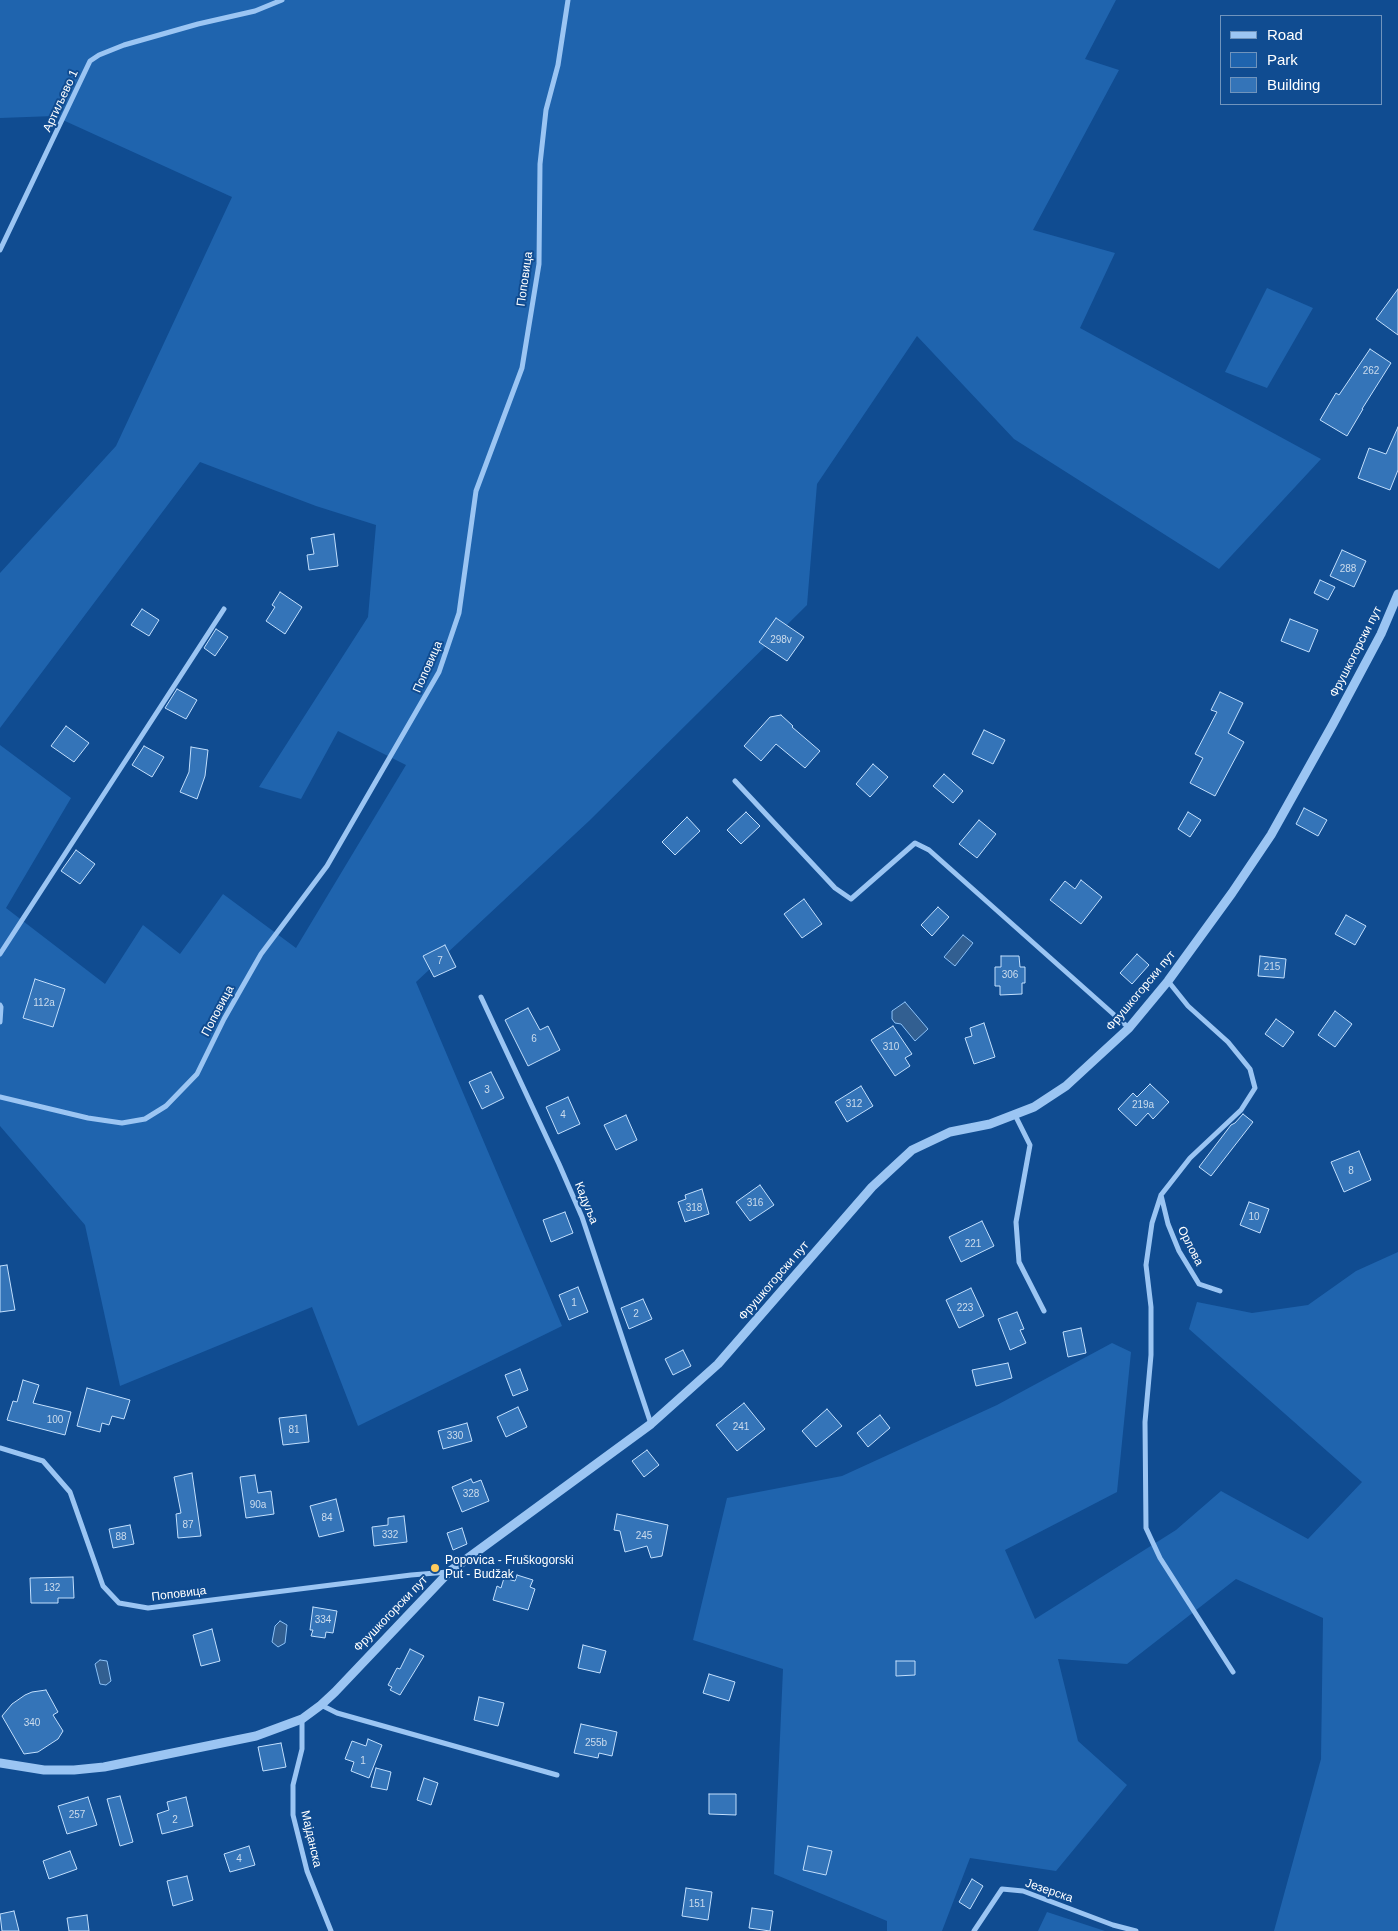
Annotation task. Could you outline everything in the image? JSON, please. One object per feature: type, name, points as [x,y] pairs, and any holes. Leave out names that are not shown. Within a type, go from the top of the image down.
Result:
[{"type":"street","name":"Артиљево 1","points":[[0,250],[90,61],[124,44],[255,11],[282,0]]},
{"type":"street","name":"Поповица","points":[[0,1097],[88,1118],[122,1123],[145,1119],[166,1106],[197,1074],[224,1019],[261,954],[328,866],[440,672],[459,613],[476,491],[522,368],[539,264],[540,164],[546,110],[558,65],[568,0]]},
{"type":"street","name":"Фрушкогорски пут","points":[[0,1763],[44,1770],[104,1767],[256,1736],[302,1718],[322,1705],[449,1572],[651,1424],[718,1364],[872,1187],[912,1150],[950,1132],[990,1124],[1034,1107],[1066,1086],[1129,1028],[1168,981],[1232,893],[1271,835],[1381,634],[1398,594]]},
{"type":"street","points":[[0,954],[224,609]]},
{"type":"street","points":[[735,781],[835,888],[851,899],[915,843],[929,850],[1129,1028]]},
{"type":"street","points":[[1168,981],[1188,1006],[1228,1042],[1250,1069],[1255,1088],[1241,1110],[1190,1158],[1161,1195],[1152,1223],[1146,1265],[1151,1307],[1151,1355],[1145,1422],[1146,1528],[1160,1558],[1233,1672]]},
{"type":"street","name":"Кадуља","points":[[481,998],[582,1217],[651,1424]]},
{"type":"street","points":[[0,1005],[2,1007],[0,1022]]},
{"type":"street","points":[[1015,1114],[1030,1145],[1016,1222],[1019,1262],[1044,1311]]},
{"type":"street","name":"Орлова","points":[[1161,1195],[1168,1224],[1179,1251],[1199,1284],[1220,1291]]},
{"type":"street","name":"Поповица","points":[[0,1448],[43,1462],[70,1492],[103,1586],[119,1603],[148,1608],[411,1575],[449,1572]]},
{"type":"street","points":[[322,1705],[337,1713],[557,1775]]},
{"type":"street","name":"Мајданска","points":[[302,1718],[302,1749],[293,1784],[293,1815],[307,1871],[331,1931]]},
{"type":"street","name":"Језерска","points":[[974,1931],[1002,1889],[1023,1891],[1113,1925],[1136,1931]]},
{"type":"green space","points":[[0,0],[1116,0],[1085,59],[1119,70],[1033,230],[1115,253],[1080,328],[1321,459],[1219,569],[1014,439],[917,336],[817,484],[807,605],[589,821],[416,982],[562,1326],[358,1426],[312,1307],[120,1386],[85,1225],[0,1126],[0,745],[71,798],[6,908],[105,984],[143,925],[180,954],[223,894],[296,948],[406,765],[338,731],[301,799],[259,787],[368,617],[376,525],[316,506],[200,462],[0,728],[0,573],[116,446],[232,197],[54,116],[0,118]]},
{"type":"green space","points":[[1267,288],[1313,308],[1267,388],[1225,372]]},
{"type":"green space","points":[[1398,1252],[1398,1931],[1274,1931],[1321,1759],[1323,1618],[1236,1579],[1127,1664],[1058,1659],[1078,1741],[1127,1785],[1056,1871],[970,1858],[942,1931],[887,1931],[887,1921],[774,1874],[783,1669],[693,1640],[727,1498],[842,1476],[997,1405],[1112,1343],[1131,1352],[1117,1492],[1005,1550],[1035,1619],[1176,1530],[1221,1491],[1308,1539],[1362,1482],[1189,1329],[1197,1302],[1252,1313],[1308,1305],[1356,1271]]},
{"type":"green space","points":[[1047,1912],[1105,1931],[1038,1931]]},
{"type":"shaded area","points":[[963,935],[973,943],[955,966],[944,957]]},
{"type":"shaded area","points":[[905,1002],[928,1029],[915,1041],[901,1024],[895,1023],[892,1019],[892,1011]]},
{"type":"shaded area","points":[[280,1621],[287,1625],[285,1643],[278,1647],[272,1642],[275,1626]]},
{"type":"shaded area","points":[[100,1660],[107,1661],[111,1681],[106,1685],[100,1684],[95,1664]]},
{"type":"building","points":[[1398,289],[1398,335],[1376,319]]},
{"type":"building","points":[[1370,349],[1391,363],[1347,436],[1320,420],[1336,393],[1339,395]]},
{"type":"building","points":[[1398,427],[1398,470],[1390,490],[1358,478],[1369,448],[1386,454]]},
{"type":"building","points":[[334,534],[338,566],[309,570],[307,555],[314,554],[311,538]]},
{"type":"building","points":[[1342,550],[1366,561],[1354,587],[1330,576]]},
{"type":"building","points":[[1320,580],[1335,587],[1328,600],[1314,593]]},
{"type":"building","points":[[280,592],[302,607],[285,634],[266,621],[275,607],[272,605]]},
{"type":"building","points":[[142,609],[159,620],[149,636],[131,625]]},
{"type":"building","points":[[776,618],[804,637],[787,661],[759,642]]},
{"type":"building","points":[[1290,619],[1318,630],[1309,652],[1281,641]]},
{"type":"building","points":[[216,629],[228,637],[215,656],[204,648]]},
{"type":"building","points":[[177,689],[197,700],[186,719],[165,708]]},
{"type":"building","points":[[1220,692],[1243,703],[1228,733],[1244,742],[1215,796],[1190,783],[1203,758],[1195,754],[1217,712],[1211,710]]},
{"type":"building","points":[[781,715],[820,751],[805,768],[776,744],[761,761],[744,746],[770,717]]},
{"type":"building","points":[[66,726],[89,743],[74,762],[51,746]]},
{"type":"building","points":[[984,730],[1005,740],[993,764],[972,754]]},
{"type":"building","points":[[144,746],[164,757],[152,777],[132,765]]},
{"type":"building","points":[[191,747],[208,750],[205,776],[197,799],[180,792],[189,772]]},
{"type":"building","points":[[873,764],[888,777],[870,797],[856,784]]},
{"type":"building","points":[[944,774],[963,791],[953,803],[933,786]]},
{"type":"building","points":[[1304,808],[1327,820],[1318,836],[1296,824]]},
{"type":"building","points":[[746,812],[760,826],[741,844],[727,830]]},
{"type":"building","points":[[1188,812],[1201,820],[1190,837],[1178,829]]},
{"type":"building","points":[[687,817],[700,831],[675,855],[662,842]]},
{"type":"building","points":[[979,820],[996,834],[977,858],[959,844]]},
{"type":"building","points":[[76,850],[95,864],[80,884],[61,871]]},
{"type":"building","points":[[1081,880],[1102,897],[1081,924],[1050,900],[1065,881],[1075,889]]},
{"type":"building","points":[[804,899],[822,924],[802,938],[784,914]]},
{"type":"building","points":[[938,907],[949,917],[932,936],[921,925]]},
{"type":"building","points":[[1346,915],[1366,926],[1355,945],[1335,934]]},
{"type":"building","points":[[445,945],[456,967],[434,977],[423,956]]},
{"type":"building","points":[[1137,954],[1149,965],[1132,984],[1120,973]]},
{"type":"building","points":[[1001,956],[1019,956],[1020,967],[1025,967],[1025,983],[1022,983],[1022,994],[1000,995],[1000,986],[995,986],[995,967],[1001,967]]},
{"type":"building","points":[[1260,956],[1286,959],[1284,978],[1258,976]]},
{"type":"building","points":[[35,979],[65,989],[53,1027],[23,1018]]},
{"type":"building","points":[[528,1008],[540,1030],[548,1026],[560,1050],[528,1066],[505,1020]]},
{"type":"building","points":[[1335,1011],[1352,1024],[1335,1047],[1318,1035]]},
{"type":"building","points":[[1276,1019],[1294,1032],[1283,1047],[1265,1034]]},
{"type":"building","points":[[984,1023],[995,1057],[974,1064],[965,1038],[972,1036],[970,1028]]},
{"type":"building","points":[[893,1026],[912,1054],[905,1058],[910,1066],[895,1076],[871,1040]]},
{"type":"building","points":[[491,1072],[504,1098],[482,1109],[469,1082]]},
{"type":"building","points":[[1150,1084],[1169,1102],[1153,1119],[1148,1113],[1136,1126],[1118,1109],[1133,1093],[1137,1097]]},
{"type":"building","points":[[861,1086],[873,1106],[847,1122],[835,1102]]},
{"type":"building","points":[[568,1097],[580,1124],[558,1134],[546,1107]]},
{"type":"building","points":[[1243,1114],[1253,1122],[1211,1176],[1199,1167],[1231,1125]]},
{"type":"building","points":[[626,1115],[637,1140],[616,1150],[604,1125]]},
{"type":"building","points":[[1359,1151],[1371,1180],[1344,1192],[1331,1162]]},
{"type":"building","points":[[760,1185],[774,1205],[750,1221],[736,1202]]},
{"type":"building","points":[[702,1189],[709,1214],[685,1222],[678,1202],[686,1199],[685,1195]]},
{"type":"building","points":[[1249,1202],[1269,1209],[1260,1233],[1240,1225]]},
{"type":"building","points":[[565,1212],[573,1233],[551,1242],[543,1220]]},
{"type":"building","points":[[982,1221],[994,1246],[961,1262],[949,1237]]},
{"type":"building","points":[[7,1265],[15,1310],[0,1312],[0,1266]]},
{"type":"building","points":[[578,1287],[588,1312],[569,1320],[559,1295]]},
{"type":"building","points":[[971,1288],[984,1316],[959,1328],[946,1300]]},
{"type":"building","points":[[643,1299],[652,1319],[629,1329],[621,1308]]},
{"type":"building","points":[[1017,1312],[1024,1329],[1020,1330],[1026,1343],[1010,1350],[998,1319]]},
{"type":"building","points":[[1081,1328],[1086,1353],[1068,1357],[1063,1332]]},
{"type":"building","points":[[683,1350],[691,1366],[673,1375],[665,1359]]},
{"type":"building","points":[[1008,1363],[1012,1378],[976,1386],[972,1370]]},
{"type":"building","points":[[520,1369],[528,1390],[513,1396],[505,1375]]},
{"type":"building","points":[[23,1380],[39,1385],[33,1403],[71,1412],[65,1435],[7,1420],[13,1401],[17,1402]]},
{"type":"building","points":[[87,1388],[130,1400],[124,1419],[112,1416],[109,1425],[102,1423],[100,1432],[77,1426]]},
{"type":"building","points":[[744,1403],[765,1429],[737,1451],[716,1425]]},
{"type":"building","points":[[518,1407],[527,1427],[506,1437],[497,1417]]},
{"type":"building","points":[[827,1409],[842,1426],[816,1447],[802,1431]]},
{"type":"building","points":[[306,1415],[309,1442],[283,1445],[279,1418]]},
{"type":"building","points":[[880,1415],[890,1428],[868,1447],[857,1433]]},
{"type":"building","points":[[467,1423],[472,1441],[443,1449],[438,1431]]},
{"type":"building","points":[[647,1450],[659,1465],[644,1477],[632,1461]]},
{"type":"building","points":[[192,1473],[201,1536],[178,1538],[176,1514],[181,1513],[174,1477]]},
{"type":"building","points":[[255,1475],[258,1493],[271,1491],[274,1514],[246,1518],[240,1477]]},
{"type":"building","points":[[471,1479],[473,1483],[481,1480],[489,1501],[462,1512],[452,1487]]},
{"type":"building","points":[[336,1499],[344,1531],[319,1537],[310,1506]]},
{"type":"building","points":[[617,1514],[668,1525],[662,1556],[651,1558],[647,1546],[625,1552],[620,1531],[614,1530]]},
{"type":"building","points":[[404,1516],[407,1542],[374,1546],[372,1527],[388,1525],[388,1518]]},
{"type":"building","points":[[130,1525],[134,1544],[113,1548],[109,1529]]},
{"type":"building","points":[[462,1528],[467,1544],[453,1550],[447,1533]]},
{"type":"building","points":[[517,1575],[533,1580],[530,1587],[535,1589],[528,1610],[493,1600],[497,1586],[501,1588],[504,1578],[515,1581]]},
{"type":"building","points":[[73,1577],[74,1598],[58,1598],[58,1603],[31,1603],[30,1578]]},
{"type":"building","points":[[313,1607],[337,1611],[333,1633],[326,1632],[325,1638],[311,1636],[313,1630],[310,1630]]},
{"type":"building","points":[[212,1629],[220,1661],[201,1666],[193,1635]]},
{"type":"building","points":[[583,1645],[606,1651],[600,1673],[578,1668]]},
{"type":"building","points":[[410,1649],[424,1656],[400,1695],[390,1690],[392,1687],[388,1685],[397,1668],[400,1669]]},
{"type":"building","points":[[896,1661],[915,1661],[915,1675],[896,1676]]},
{"type":"building","points":[[709,1674],[735,1682],[729,1701],[703,1693]]},
{"type":"building","points":[[46,1690],[58,1712],[53,1715],[63,1731],[58,1739],[38,1752],[24,1754],[2,1716],[12,1704],[25,1695]]},
{"type":"building","points":[[479,1697],[504,1703],[498,1726],[474,1720]]},
{"type":"building","points":[[581,1724],[617,1732],[612,1756],[599,1753],[598,1758],[574,1753]]},
{"type":"building","points":[[368,1739],[382,1745],[369,1778],[351,1771],[354,1762],[345,1759],[352,1741],[366,1746]]},
{"type":"building","points":[[281,1743],[286,1767],[263,1771],[258,1747]]},
{"type":"building","points":[[376,1768],[391,1772],[387,1790],[371,1787]]},
{"type":"building","points":[[424,1778],[438,1783],[431,1805],[417,1800]]},
{"type":"building","points":[[709,1794],[736,1794],[736,1815],[709,1814]]},
{"type":"building","points":[[120,1796],[133,1842],[120,1846],[107,1799]]},
{"type":"building","points":[[88,1797],[97,1825],[67,1834],[58,1806]]},
{"type":"building","points":[[186,1797],[193,1826],[162,1834],[157,1814],[169,1810],[167,1802]]},
{"type":"building","points":[[249,1846],[255,1865],[230,1872],[224,1854]]},
{"type":"building","points":[[808,1846],[832,1851],[826,1875],[803,1870]]},
{"type":"building","points":[[70,1851],[77,1869],[49,1879],[43,1861]]},
{"type":"building","points":[[187,1876],[193,1900],[173,1906],[167,1881]]},
{"type":"building","points":[[972,1879],[983,1886],[970,1909],[959,1902]]},
{"type":"building","points":[[686,1888],[712,1892],[708,1920],[682,1916]]},
{"type":"building","points":[[752,1908],[773,1911],[770,1931],[749,1928]]},
{"type":"building","points":[[14,1911],[19,1931],[2,1931],[0,1914]]},
{"type":"building","points":[[87,1915],[89,1931],[69,1931],[67,1918]]},
{"type":"place","name":"Popovica - Fruškogorski Put - Budžak","points":[[435,1568]]}]
